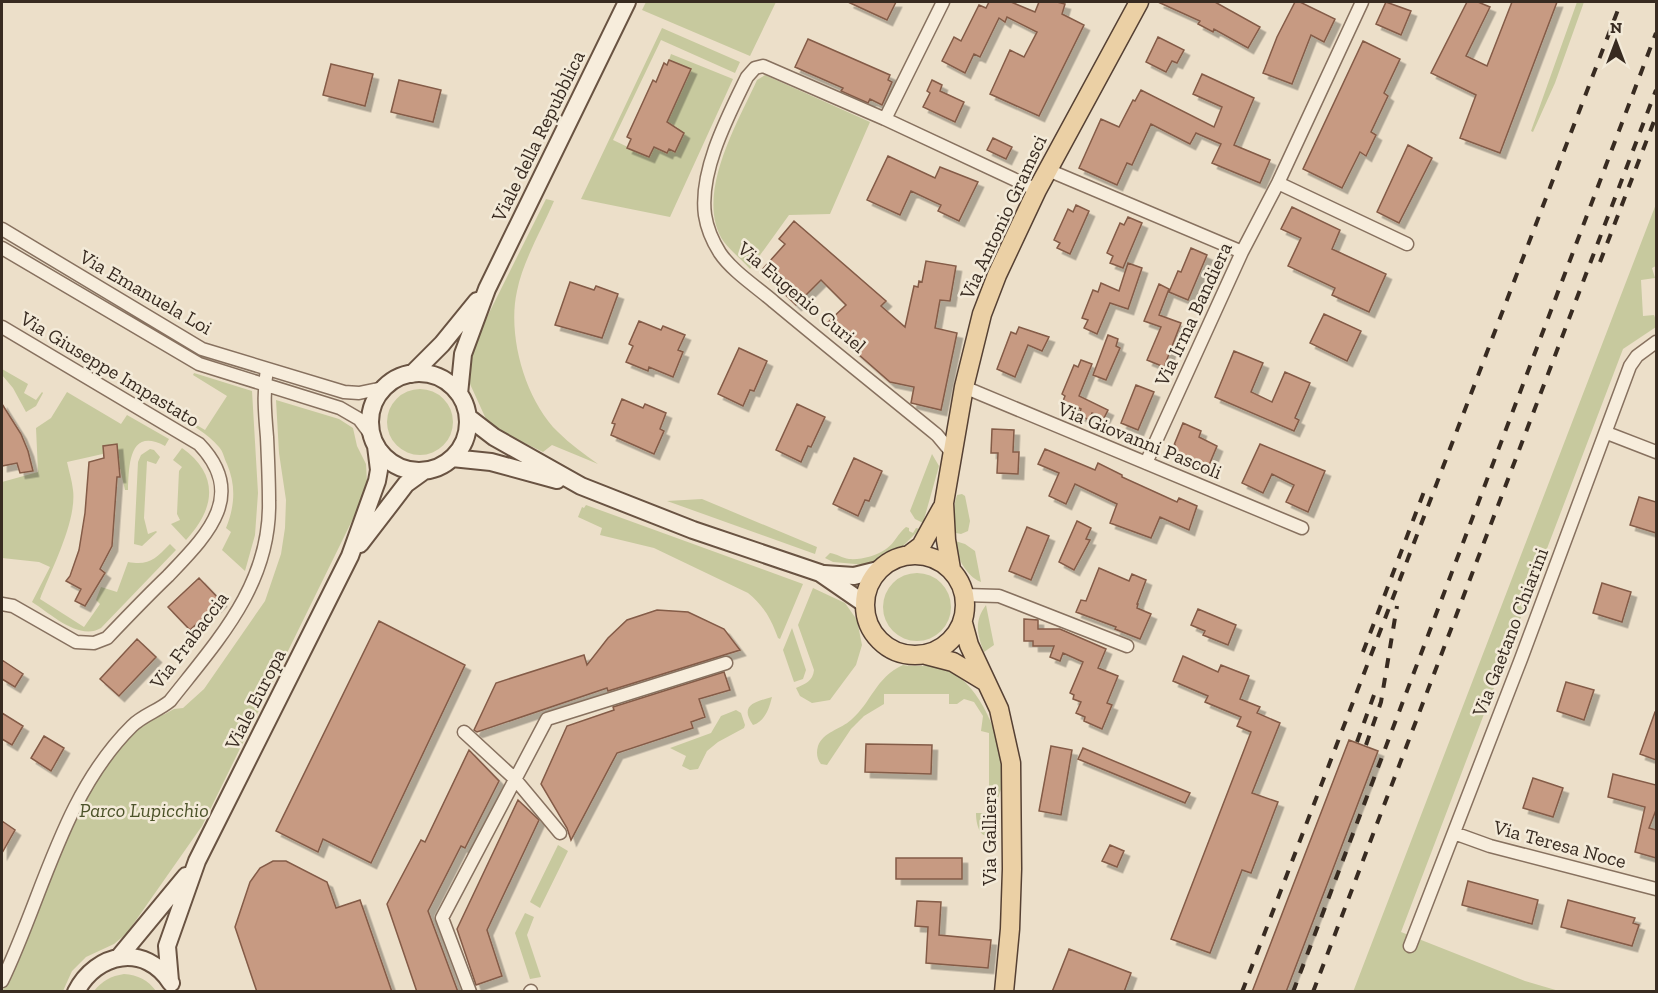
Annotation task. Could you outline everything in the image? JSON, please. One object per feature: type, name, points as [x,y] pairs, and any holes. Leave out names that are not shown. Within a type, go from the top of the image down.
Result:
[{"type":"main road","name":"Via Antonio Gramsci","points":[[951,569],[946,540],[944,503],[963,387],[982,314],[997,275],[1037,190],[1139,2]]},
{"type":"main road","name":"Via Antonio Gramsci","points":[[909,555],[921,546],[944,503]]},
{"type":"main road","points":[[926,655],[942,648],[955,637],[963,623],[965,595],[960,581],[944,563],[927,556],[909,555],[887,563],[871,580],[865,604],[868,625],[881,642],[892,650],[904,655],[926,655],[953,662],[988,683]]},
{"type":"main road","name":"Via Galliera","points":[[963,623],[969,645],[999,709],[1011,764],[1013,846],[1010,929],[1004,992]]},
{"type":"street","name":"Viale della Repubblica","points":[[459,394],[463,354],[487,289],[627,2]]},
{"type":"street","points":[[885,119],[943,2]]},
{"type":"street","name":"Via Irma Bandiera","points":[[1146,463],[1242,252],[1278,183],[1362,2]]},
{"type":"street","name":"Via Eugenio Curiel","points":[[952,453],[937,435],[736,269],[720,253],[705,216],[706,178],[714,153],[745,81],[755,68],[763,66],[885,119],[1037,190]]},
{"type":"street","points":[[1048,170],[1242,252]]},
{"type":"street","points":[[1278,183],[1407,244]]},
{"type":"street","name":"Via Emanuela Loi","points":[[2,229],[202,349],[344,392],[359,393],[383,388]]},
{"type":"street","name":"Via Emanuela Loi","points":[[2,248],[199,364],[340,408],[359,419],[373,440]]},
{"type":"street","name":"Viale della Repubblica","points":[[412,374],[442,344],[487,289]]},
{"type":"street","name":"Via Giuseppe Impastato","points":[[2,327],[199,444],[214,462],[221,484],[220,508],[203,539],[107,638],[94,643],[76,642],[13,606],[2,604]]},
{"type":"street","name":"Via Gaetano Chiarini","points":[[1410,946],[1607,433],[1630,366],[1637,356],[1656,342]]},
{"type":"street","name":"Via Frabaccia","points":[[2,981],[84,787],[131,726],[170,701],[239,609],[253,582],[262,559],[269,505],[264,384],[267,369]]},
{"type":"street","points":[[425,373],[450,384],[465,405],[468,417],[465,440],[452,458],[434,469],[424,471],[396,466],[384,457],[373,440],[370,423],[371,410],[383,388],[401,376],[412,374],[425,373]]},
{"type":"street","name":"Via Giovanni Pascoli","points":[[963,387],[1302,528]]},
{"type":"street","points":[[468,417],[494,437],[581,486]]},
{"type":"street","points":[[1607,433],[1656,452]]},
{"type":"street","name":"Viale Europa","points":[[172,986],[167,946],[197,861],[350,556],[377,481],[379,470],[373,440]]},
{"type":"street","points":[[452,458],[491,462],[581,486],[693,530],[820,573],[854,576],[879,570]]},
{"type":"street","name":"Viale Europa","points":[[350,556],[406,484],[424,471]]},
{"type":"street","points":[[820,573],[865,604]]},
{"type":"street","points":[[965,595],[999,596],[1127,646]]},
{"type":"street","points":[[470,992],[442,918],[547,719],[726,663]]},
{"type":"street","points":[[464,732],[515,778],[560,833]]},
{"type":"street","name":"Via Teresa Noce","points":[[1454,833],[1490,846],[1656,889]]},
{"type":"street","name":"Viale Europa","points":[[119,957],[197,861]]},
{"type":"street","points":[[76,992],[82,979],[96,966],[119,957],[134,958],[149,963],[158,969],[172,986]]},
{"type":"green space","points":[[646,2],[776,2],[750,56],[642,10]]},
{"type":"green space","points":[[1577,2],[1584,2],[1555,83],[1533,132],[1531,131]]},
{"type":"green space","points":[[662,28],[740,62],[735,73],[661,40],[613,140],[649,157],[654,147],[667,153],[669,149],[675,152],[684,133],[667,122],[691,70],[669,60],[671,54],[733,79],[670,217],[581,199]]},
{"type":"green space","points":[[765,75],[870,122],[830,214],[789,215],[750,269],[724,242],[716,224],[713,204],[716,182],[730,138],[757,80]]},
{"type":"green space","points":[[546,199],[554,201],[528,257],[517,291],[515,327],[517,347],[528,385],[546,419],[567,441],[598,464],[552,445],[543,452],[508,435],[486,419],[470,384],[467,364],[479,333]]},
{"type":"green space","points":[[1656,204],[1656,266],[1652,268],[1655,278],[1641,280],[1643,316],[1654,315],[1656,327],[1623,349],[1401,932],[1525,981],[1559,991],[1353,992]]},
{"type":"green space","points":[[2,369],[28,384],[24,393],[36,400],[43,393],[36,406],[26,412],[13,388],[2,375]]},
{"type":"green space","points":[[194,373],[252,391],[258,493],[255,535],[245,571],[222,550],[231,532],[226,528],[233,496],[230,472],[222,453],[204,433],[177,416],[178,414],[205,430],[227,396],[193,375]]},
{"type":"green space","points":[[420,389],[433,392],[443,399],[450,409],[453,422],[450,435],[443,445],[433,452],[420,455],[407,452],[397,445],[390,435],[387,422],[390,409],[397,399],[407,392]]},
{"type":"green space","points":[[67,392],[121,424],[127,415],[169,439],[165,446],[153,441],[144,441],[133,451],[128,490],[125,490],[116,451],[67,462],[73,490],[71,516],[40,599],[84,627],[100,604],[96,600],[101,587],[117,592],[128,562],[147,562],[170,544],[176,550],[101,628],[92,631],[75,629],[32,602],[50,567],[39,562],[2,558],[2,482],[38,472],[36,428],[51,418]]},
{"type":"green space","name":"Parco Lupicchio","points":[[276,400],[339,419],[353,428],[357,446],[366,464],[367,483],[370,484],[202,826],[127,933],[114,944],[86,957],[72,971],[63,991],[2,992],[63,843],[93,782],[138,724],[174,709],[183,708],[204,689],[265,601],[281,554],[285,528],[286,500],[279,453]]},
{"type":"green space","points":[[182,448],[203,469],[208,481],[209,493],[203,516],[186,540],[171,524],[180,520],[177,514],[179,471],[182,467],[173,460]]},
{"type":"green space","points":[[150,449],[160,457],[156,464],[147,461],[144,518],[148,534],[157,532],[142,546],[134,544],[138,462],[141,455]]},
{"type":"green space","points":[[932,454],[939,466],[923,523],[915,519],[910,511]]},
{"type":"green space","points":[[957,495],[965,496],[970,521],[968,531],[961,534],[951,532]]},
{"type":"green space","points":[[702,499],[817,547],[815,554],[667,501]]},
{"type":"green space","points":[[586,505],[803,584],[780,639],[766,613],[748,593],[654,548],[600,535],[602,528],[578,517],[582,507]]},
{"type":"green space","points":[[906,527],[913,533],[916,528],[920,529],[903,546],[884,553],[874,562],[866,565],[833,562],[825,558],[830,553],[849,559],[873,556],[889,547]]},
{"type":"green space","points":[[952,540],[965,544],[975,551],[981,582],[966,570]]},
{"type":"green space","points":[[917,573],[930,576],[941,583],[948,594],[951,607],[948,620],[941,631],[930,638],[917,641],[904,638],[893,631],[886,620],[883,607],[886,594],[893,583],[904,576]]},
{"type":"green space","points":[[813,588],[845,603],[857,620],[862,645],[856,665],[830,700],[812,703],[800,696],[796,688],[810,679],[814,670],[798,625]]},
{"type":"green space","points":[[986,605],[994,645],[984,652],[978,622]]},
{"type":"green space","points":[[792,628],[806,670],[803,679],[794,682],[783,650]]},
{"type":"green space","points":[[903,665],[939,667],[957,675],[969,686],[988,716],[995,733],[1003,766],[1003,783],[997,803],[998,831],[992,835],[984,835],[981,832],[976,818],[976,813],[989,813],[989,733],[981,731],[983,716],[974,702],[964,699],[957,704],[949,704],[949,694],[884,694],[884,704],[864,716],[851,729],[827,765],[821,764],[817,753],[820,741],[851,720],[880,683]]},
{"type":"green space","points":[[772,697],[763,718],[753,725],[748,709],[755,703]]},
{"type":"green space","points":[[736,710],[741,713],[744,728],[718,742],[707,751],[698,769],[690,770],[682,766],[686,756],[670,748],[711,733],[721,716]]},
{"type":"green space","points":[[558,845],[568,851],[540,908],[530,902]]},
{"type":"green space","points":[[525,913],[534,917],[527,935],[541,977],[530,979],[515,933]]},
{"type":"green space","points":[[124,974],[142,979],[156,991],[94,991],[107,979]]},
{"type":"building","points":[[848,2],[896,2],[887,20]]},
{"type":"building","points":[[989,2],[1011,2],[1035,12],[1039,2],[1057,2],[1065,4],[1062,14],[1084,25],[1039,116],[990,94],[1010,50],[1024,57],[1037,32],[1007,17],[1005,22],[999,18],[980,57],[974,54],[965,73],[942,61],[954,37],[961,41],[979,5],[986,8]]},
{"type":"building","points":[[1158,2],[1215,2],[1260,27],[1248,48],[1214,29],[1213,32],[1198,24],[1200,21]]},
{"type":"building","points":[[1295,2],[1300,2],[1335,19],[1324,42],[1311,35],[1292,84],[1263,73],[1277,37]]},
{"type":"building","points":[[1386,2],[1411,11],[1401,35],[1376,24]]},
{"type":"building","points":[[1467,2],[1478,2],[1490,7],[1466,56],[1487,66],[1512,2],[1557,2],[1500,153],[1460,138],[1476,95],[1431,73]]},
{"type":"building","points":[[1158,37],[1184,50],[1177,63],[1172,61],[1166,72],[1146,62]]},
{"type":"building","points":[[808,39],[890,75],[888,80],[892,82],[882,105],[870,99],[868,103],[841,91],[843,88],[795,67]]},
{"type":"building","points":[[1363,41],[1400,59],[1384,93],[1388,96],[1371,132],[1376,135],[1366,156],[1360,152],[1342,188],[1303,169]]},
{"type":"building","points":[[669,60],[691,69],[667,122],[684,133],[675,152],[669,149],[667,153],[654,147],[649,157],[627,148],[631,139],[627,137],[653,80],[656,82],[664,63],[667,65]]},
{"type":"building","points":[[331,64],[373,74],[365,106],[323,95]]},
{"type":"building","points":[[1202,74],[1254,98],[1234,145],[1270,160],[1260,183],[1212,163],[1221,144],[1196,133],[1190,144],[1151,124],[1132,165],[1127,163],[1117,185],[1079,168],[1101,119],[1119,127],[1141,90],[1214,127],[1222,107],[1193,94]]},
{"type":"building","points":[[399,80],[441,90],[433,122],[391,112]]},
{"type":"building","points":[[932,80],[942,85],[940,91],[964,102],[955,122],[923,107],[930,93],[927,91]]},
{"type":"building","points":[[993,138],[1012,147],[1006,159],[987,150]]},
{"type":"building","points":[[1408,145],[1432,158],[1399,223],[1377,212]]},
{"type":"building","points":[[888,156],[935,178],[940,167],[978,182],[959,221],[938,211],[941,205],[911,191],[900,215],[867,200]]},
{"type":"building","points":[[1076,205],[1089,211],[1070,254],[1057,248],[1060,243],[1054,240],[1068,209],[1073,212]]},
{"type":"building","points":[[1292,207],[1340,230],[1332,249],[1386,274],[1369,312],[1332,295],[1335,288],[1288,266],[1301,238],[1281,229]]},
{"type":"building","points":[[1128,217],[1142,223],[1123,268],[1110,263],[1113,256],[1107,253],[1120,223],[1124,225]]},
{"type":"building","points":[[794,221],[886,301],[881,306],[905,327],[914,286],[918,287],[919,281],[922,282],[926,261],[956,266],[950,301],[940,300],[935,328],[957,333],[941,410],[911,403],[914,387],[890,382],[825,325],[846,305],[821,280],[796,305],[761,271],[785,244],[779,239]]},
{"type":"building","points":[[1191,248],[1207,255],[1188,300],[1169,292]]},
{"type":"building","points":[[1128,263],[1142,268],[1128,309],[1110,303],[1097,334],[1084,328],[1088,320],[1082,318],[1093,290],[1098,292],[1101,283],[1119,291]]},
{"type":"building","points":[[570,282],[594,290],[596,286],[618,294],[602,338],[555,325]]},
{"type":"building","points":[[1159,284],[1169,289],[1159,315],[1181,323],[1164,367],[1147,360],[1161,327],[1144,321]]},
{"type":"building","points":[[1324,314],[1361,331],[1347,361],[1310,343]]},
{"type":"building","points":[[639,321],[661,330],[663,326],[685,335],[678,350],[683,352],[673,377],[649,367],[648,371],[626,362],[633,346],[629,344]]},
{"type":"building","points":[[1019,327],[1049,337],[1042,351],[1028,345],[1015,377],[997,369],[1011,332],[1016,334]]},
{"type":"building","points":[[1108,335],[1118,339],[1116,346],[1120,348],[1106,380],[1093,375]]},
{"type":"building","points":[[739,348],[767,361],[754,391],[750,390],[743,406],[718,394]]},
{"type":"building","points":[[1234,351],[1263,363],[1251,392],[1272,402],[1285,372],[1310,383],[1295,418],[1299,420],[1294,431],[1215,397]]},
{"type":"building","points":[[1081,360],[1092,364],[1079,396],[1108,410],[1104,418],[1092,413],[1089,420],[1079,415],[1081,409],[1063,401],[1065,396],[1062,394],[1074,365],[1078,367]]},
{"type":"building","points":[[1136,385],[1154,392],[1138,430],[1121,423]]},
{"type":"building","points":[[622,399],[643,408],[645,404],[666,413],[660,429],[664,431],[654,454],[611,435],[615,424],[612,423]]},
{"type":"building","points":[[2,404],[21,434],[33,471],[20,473],[17,463],[2,466]]},
{"type":"building","points":[[797,404],[825,417],[801,462],[776,450]]},
{"type":"building","points":[[1183,423],[1201,431],[1199,437],[1217,446],[1207,470],[1172,456]]},
{"type":"building","points":[[992,429],[1014,430],[1013,452],[1019,452],[1018,474],[997,473],[998,453],[991,453]]},
{"type":"building","points":[[117,444],[120,477],[117,477],[112,546],[100,569],[105,573],[85,606],[75,601],[81,589],[66,581],[79,550],[89,462],[104,458],[103,446]]},
{"type":"building","points":[[1260,444],[1325,471],[1308,512],[1286,502],[1294,485],[1272,474],[1263,493],[1242,483]]},
{"type":"building","points":[[1045,449],[1095,470],[1098,463],[1122,477],[1177,502],[1179,498],[1197,506],[1189,530],[1160,517],[1151,538],[1110,523],[1117,504],[1075,484],[1066,504],[1049,496],[1059,473],[1038,464]]},
{"type":"building","points":[[854,458],[882,471],[869,501],[865,500],[858,516],[833,504]]},
{"type":"building","points":[[1639,497],[1656,502],[1656,533],[1630,525]]},
{"type":"building","points":[[1077,521],[1091,528],[1086,539],[1090,540],[1074,570],[1059,562]]},
{"type":"building","points":[[1027,527],[1049,536],[1031,580],[1009,571]]},
{"type":"building","points":[[1099,568],[1129,581],[1132,574],[1146,580],[1137,608],[1151,614],[1140,639],[1076,612],[1081,600],[1086,601]]},
{"type":"building","points":[[199,578],[221,601],[190,630],[168,607]]},
{"type":"building","points":[[1602,583],[1631,592],[1622,622],[1593,613]]},
{"type":"building","points":[[1198,609],[1236,625],[1228,645],[1203,635],[1205,631],[1191,625]]},
{"type":"building","points":[[657,610],[688,612],[724,629],[740,650],[608,691],[607,688],[477,732],[474,730],[496,683],[584,655],[587,665],[608,638],[627,620]]},
{"type":"building","points":[[1024,619],[1038,620],[1038,629],[1060,629],[1106,649],[1098,668],[1118,676],[1107,703],[1112,705],[1102,729],[1084,721],[1085,717],[1076,713],[1081,702],[1073,699],[1074,695],[1070,693],[1083,662],[1063,653],[1060,661],[1050,657],[1054,646],[1033,646],[1033,641],[1024,641]]},
{"type":"building","points":[[379,621],[465,665],[371,863],[323,839],[318,852],[276,831]]},
{"type":"building","points":[[137,639],[156,657],[119,696],[100,679]]},
{"type":"building","points":[[1183,656],[1218,672],[1221,665],[1249,676],[1240,699],[1260,707],[1257,713],[1280,723],[1252,793],[1278,802],[1251,873],[1242,870],[1210,953],[1171,939],[1251,732],[1237,726],[1241,717],[1205,702],[1208,696],[1173,681]]},
{"type":"building","points":[[2,660],[23,674],[15,687],[2,679]]},
{"type":"building","points":[[724,672],[730,690],[699,699],[705,717],[691,722],[693,728],[617,753],[571,840],[567,828],[541,784],[567,726],[614,710],[613,707]]},
{"type":"building","points":[[1566,682],[1594,690],[1584,720],[1557,711]]},
{"type":"building","points":[[1656,712],[1656,760],[1640,754]]},
{"type":"building","points":[[2,713],[23,726],[12,745],[2,739]]},
{"type":"building","points":[[44,736],[64,748],[51,771],[31,758]]},
{"type":"building","points":[[1349,740],[1378,751],[1286,992],[1252,992]]},
{"type":"building","points":[[866,744],[932,745],[931,774],[865,772]]},
{"type":"building","points":[[1051,746],[1072,750],[1061,815],[1039,811]]},
{"type":"building","points":[[1083,748],[1190,793],[1185,803],[1078,759]]},
{"type":"building","points":[[469,750],[499,781],[465,848],[461,846],[428,911],[458,992],[417,992],[387,904],[421,840],[425,842]]},
{"type":"building","points":[[1613,774],[1656,785],[1656,810],[1649,828],[1656,830],[1656,858],[1635,852],[1645,807],[1608,797]]},
{"type":"building","points":[[1533,778],[1563,788],[1553,817],[1523,808]]},
{"type":"building","points":[[518,800],[539,820],[487,930],[502,976],[476,985],[457,929]]},
{"type":"building","points":[[2,821],[15,830],[2,853]]},
{"type":"building","points":[[1110,845],[1124,851],[1117,867],[1102,861]]},
{"type":"building","points":[[896,858],[962,858],[962,879],[896,879]]},
{"type":"building","points":[[273,861],[286,861],[327,882],[336,908],[360,900],[392,992],[257,992],[235,927],[250,882],[260,868]]},
{"type":"building","points":[[1468,881],[1538,900],[1532,924],[1462,905]]},
{"type":"building","points":[[1568,900],[1635,918],[1633,923],[1639,925],[1632,946],[1561,927]]},
{"type":"building","points":[[917,901],[941,902],[939,935],[991,940],[988,968],[926,963],[928,927],[915,926]]},
{"type":"building","points":[[1069,949],[1131,973],[1124,992],[1052,992]]},
{"type":"railway","points":[[1242,992],[1621,2]]},
{"type":"railway","points":[[1293,992],[1656,33]]},
{"type":"railway","points":[[1313,992],[1656,90]]},
{"type":"railway","points":[[1600,262],[1656,116]]},
{"type":"railway","points":[[1363,652],[1425,489]]},
{"type":"railway","points":[[1366,745],[1381,702],[1397,606]]},
{"type":"railway","points":[[1357,742],[1374,695]]}]
